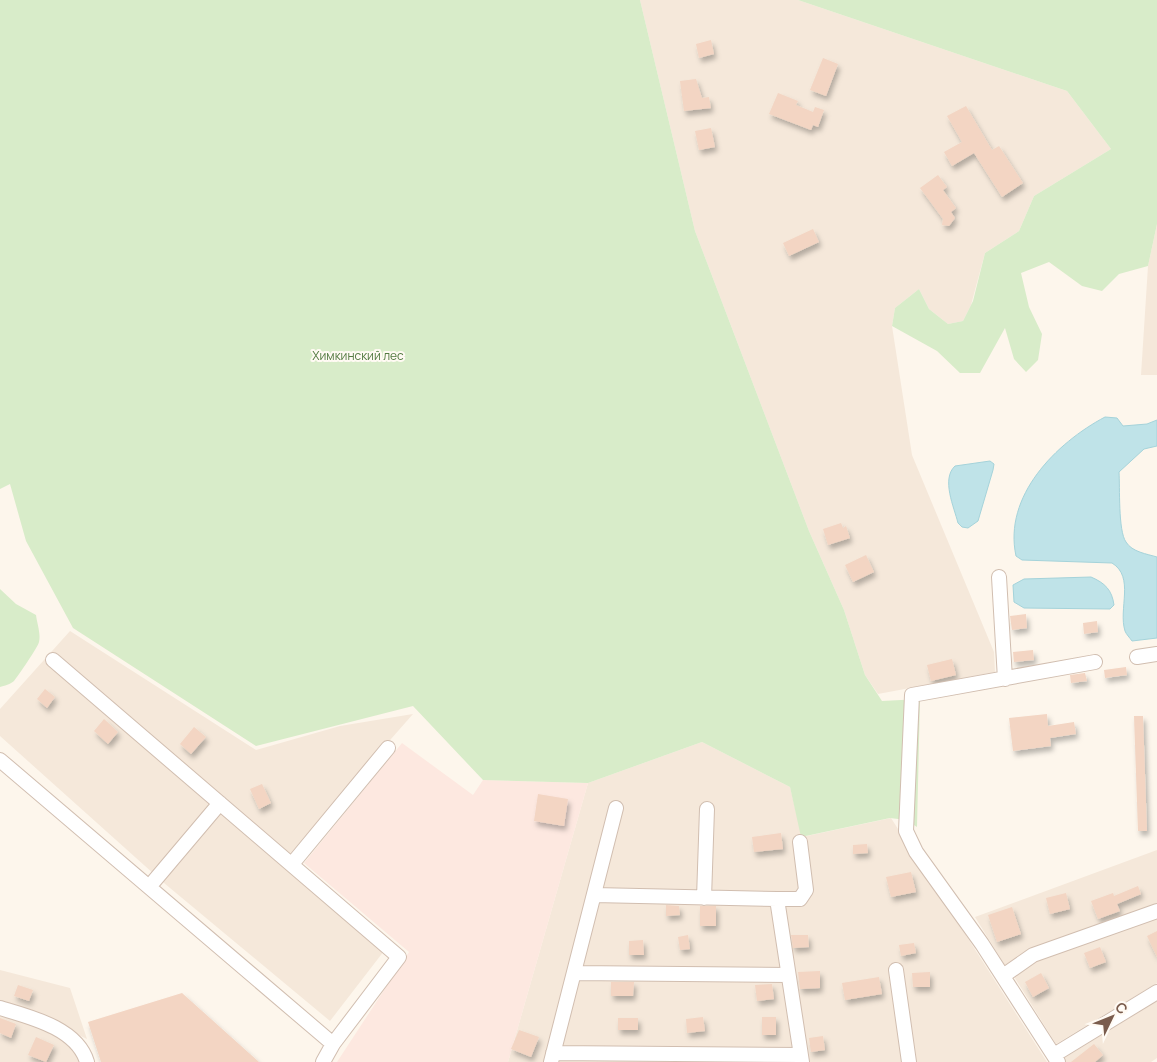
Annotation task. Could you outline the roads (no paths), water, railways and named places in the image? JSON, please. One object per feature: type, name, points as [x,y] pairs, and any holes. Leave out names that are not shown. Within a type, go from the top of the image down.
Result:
[{"type":"street","points":[[998,577],[1005,678]]},
{"type":"street","points":[[1136,657],[1157,654]]},
{"type":"street","points":[[53,660],[400,957],[333,1044],[323,1062]]},
{"type":"street","points":[[1095,662],[912,695],[906,794],[906,831],[916,852],[1003,976],[1056,1058],[1157,992]]},
{"type":"street","points":[[292,864],[388,748]]},
{"type":"street","points":[[0,760],[333,1044]]},
{"type":"street","points":[[149,887],[220,803]]},
{"type":"street","points":[[616,808],[552,1058],[801,1058],[777,899]]},
{"type":"street","points":[[704,898],[707,809]]},
{"type":"street","points":[[594,895],[800,899],[806,890],[800,842]]},
{"type":"street","points":[[1003,976],[1033,955],[1157,911]]},
{"type":"street","points":[[896,970],[909,1062]]},
{"type":"street","points":[[574,973],[788,974]]},
{"type":"street","points":[[0,1008],[27,1016],[65,1033],[84,1053],[87,1062]]},
{"type":"water","points":[[1105,417],[1117,418],[1123,426],[1147,424],[1157,420],[1157,446],[1144,449],[1119,472],[1123,536],[1132,548],[1157,557],[1157,638],[1132,641],[1126,633],[1123,622],[1123,576],[1112,563],[1022,560],[1016,556],[1014,534],[1018,513],[1026,493],[1037,474],[1069,441]]},
{"type":"water","points":[[990,461],[994,464],[993,470],[978,521],[968,528],[962,527],[958,523],[950,493],[949,478],[951,472],[955,466]]},
{"type":"water","points":[[1091,577],[1110,591],[1114,605],[1110,609],[1024,608],[1014,602],[1013,585],[1024,579]]},
{"type":"park label","name":"Химкинский лес","points":[[358,356]]}]
